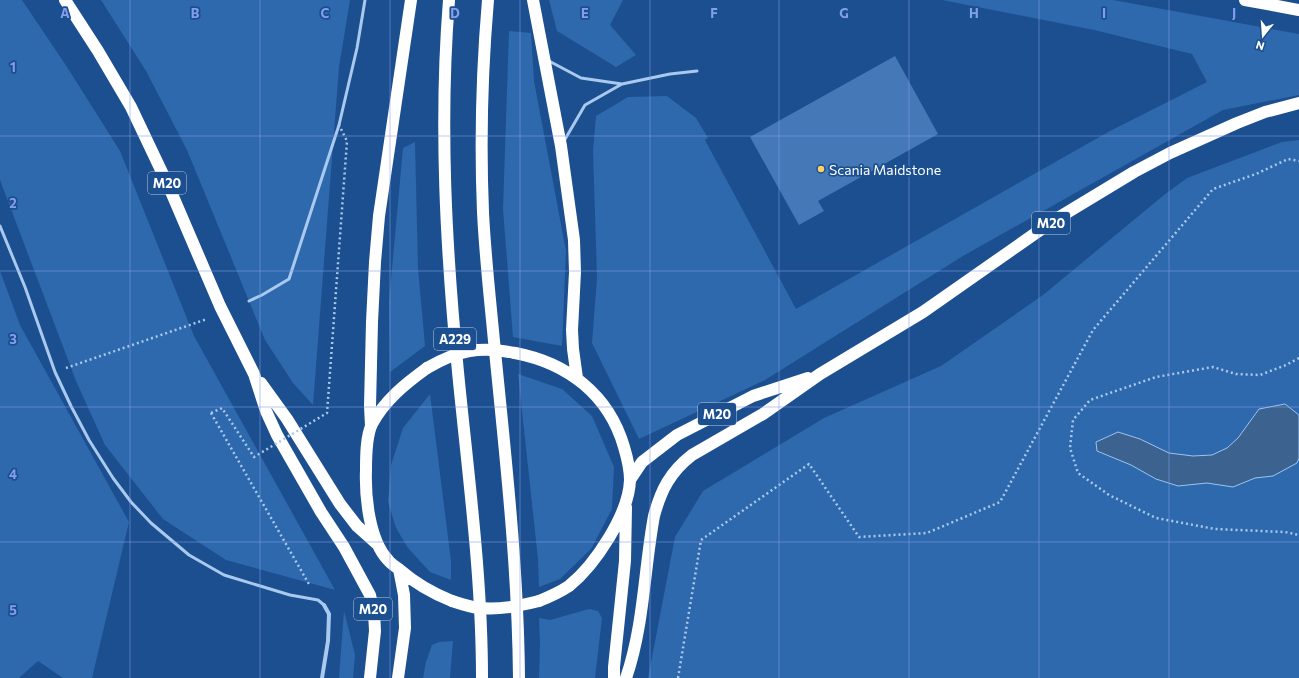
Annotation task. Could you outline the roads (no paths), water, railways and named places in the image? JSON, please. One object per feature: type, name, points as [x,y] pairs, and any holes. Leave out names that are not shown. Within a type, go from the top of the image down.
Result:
[{"type":"highway","name":"M20","points":[[64,0],[98,51],[131,107],[169,187],[220,306],[254,374],[266,411],[277,435],[321,512],[344,547],[370,595],[374,612],[375,631],[370,678]]},
{"type":"highway","points":[[411,0],[379,216],[375,262],[372,322],[371,426],[366,458],[369,514],[373,531],[380,548],[387,559],[399,569],[420,586],[437,595],[452,601],[479,608],[511,608],[539,601],[550,596],[568,586],[580,576],[606,543],[626,501]]},
{"type":"highway","name":"A229","points":[[450,0],[446,39],[444,165],[446,217],[455,338],[477,559],[482,637],[482,678]]},
{"type":"highway","name":"A229","points":[[488,0],[482,92],[481,147],[483,213],[514,552],[519,642],[519,678]]},
{"type":"highway","points":[[533,0],[561,146],[574,240],[575,272],[573,349],[577,378]]},
{"type":"highway","points":[[1245,0],[1299,10]]},
{"type":"highway","name":"M20","points":[[626,678],[631,663],[638,630],[654,516],[658,500],[671,476],[692,455],[763,414],[820,374],[923,312],[1053,221],[1134,172],[1183,147],[1237,123],[1265,112],[1299,103]]},
{"type":"highway","points":[[371,426],[390,398],[405,384],[441,360],[464,352],[484,349],[503,350],[526,354],[556,366],[577,378],[589,388],[600,400],[612,418],[620,436],[626,456],[630,480],[626,501],[625,560],[614,678]]},
{"type":"highway","name":"M20","points":[[254,374],[287,419],[340,504],[357,526],[380,548]]},
{"type":"highway","name":"M20","points":[[630,480],[642,462],[677,435],[753,396],[820,374]]},
{"type":"highway","points":[[398,678],[405,628],[404,595],[399,569]]},
{"type":"street","points":[[322,678],[328,641],[330,614],[324,605]]},
{"type":"lane","points":[[249,300],[262,295],[289,279],[339,125],[357,48],[365,0]]},
{"type":"lane","points":[[543,58],[581,78],[622,84]]},
{"type":"lane","points":[[561,146],[585,105],[622,84],[670,74],[697,71]]},
{"type":"lane","points":[[0,226],[25,287],[55,372],[70,406],[89,440],[130,502],[169,539],[189,555],[224,575],[290,595],[318,600],[324,605]]},
{"type":"place","name":"Scania Maidstone","points":[[821,169]]}]
